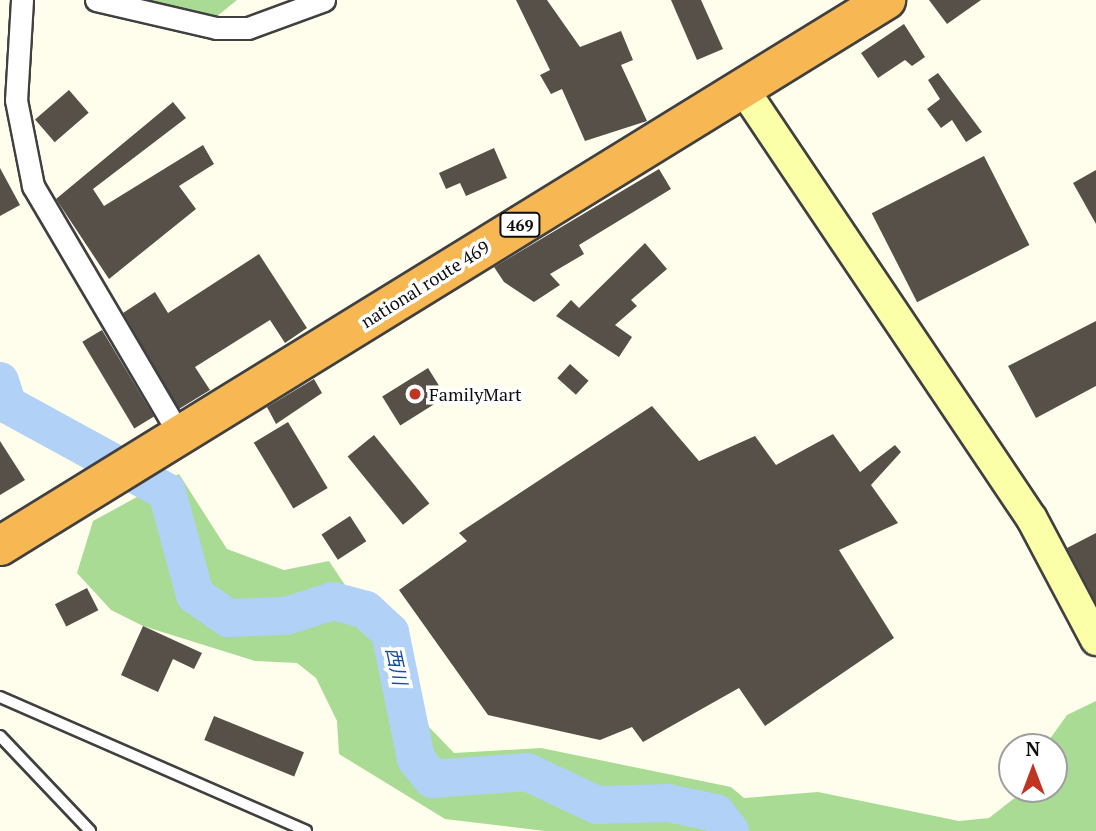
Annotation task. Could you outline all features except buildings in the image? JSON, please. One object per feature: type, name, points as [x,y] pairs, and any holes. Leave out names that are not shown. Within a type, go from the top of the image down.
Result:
[{"type":"highway","name":"national route 469","points":[[0,545],[881,1]]},
{"type":"street","points":[[22,0],[16,100],[33,186],[167,443]]},
{"type":"street","points":[[96,0],[216,28],[248,28],[324,0]]},
{"type":"street","points":[[743,87],[1032,520],[1096,640]]},
{"type":"lane","points":[[0,697],[306,831]]},
{"type":"lane","points":[[0,736],[90,831]]},
{"type":"green space","points":[[139,0],[237,0],[211,21]]},
{"type":"green space","points":[[179,474],[227,549],[284,570],[329,561],[420,698],[429,727],[454,753],[541,748],[731,787],[744,798],[818,792],[959,821],[989,818],[1008,803],[1068,803],[1068,733],[1054,733],[1067,715],[1096,701],[1096,831],[545,831],[445,819],[339,754],[337,721],[316,678],[297,663],[255,661],[143,626],[111,610],[77,573],[93,521]]},
{"type":"waterway","name":"西川","points":[[0,381],[8,405],[167,492],[195,595],[228,618],[286,616],[333,601],[366,610],[390,632],[416,759],[432,779],[527,772],[597,805],[668,803],[716,813],[730,831]]},
{"type":"place","name":"FamilyMart","points":[[415,394]]}]
